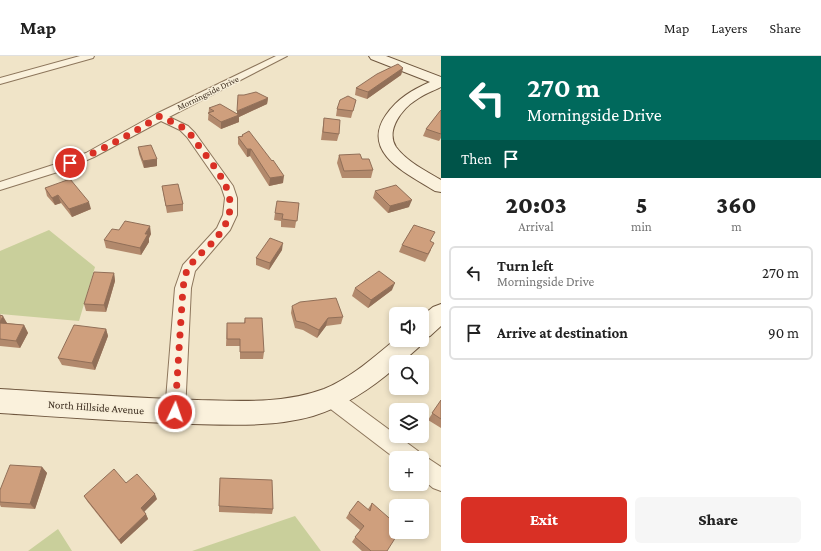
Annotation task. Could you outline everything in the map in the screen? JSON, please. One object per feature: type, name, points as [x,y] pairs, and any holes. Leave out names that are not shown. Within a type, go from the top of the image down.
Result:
[{"type":"street","points":[[0,81],[90,56]]},
{"type":"street","name":"Morningside Drive","points":[[0,186],[60,167],[90,155],[123,139],[160,116],[283,56]]},
{"type":"street","points":[[375,56],[441,82]]},
{"type":"street","points":[[441,82],[409,99],[395,114],[386,128],[384,135],[386,144],[392,152],[441,187]]},
{"type":"street","points":[[160,116],[184,128],[191,135],[227,186],[231,198],[230,215],[223,230],[188,269],[183,288],[175,412]]},
{"type":"street","points":[[429,324],[441,313]]},
{"type":"street","name":"North Hillside Avenue","points":[[0,401],[175,412],[264,413],[302,407],[331,398],[362,380],[402,347]]},
{"type":"street","points":[[331,398],[402,451]]},
{"type":"street","points":[[429,471],[441,480]]},
{"type":"green space","points":[[49,230],[95,267],[79,321],[0,314],[0,251]]},
{"type":"green space","points":[[295,516],[321,551],[192,551]]},
{"type":"green space","points":[[58,529],[72,551],[28,551]]},
{"type":"building","points":[[398,64],[403,68],[368,92],[356,88],[377,74]]},
{"type":"building","points":[[256,92],[268,98],[237,111],[238,95]]},
{"type":"building","points":[[348,96],[356,100],[353,111],[337,109],[340,100]]},
{"type":"building","points":[[220,104],[239,115],[221,122],[208,113],[214,111],[209,108]]},
{"type":"building","points":[[441,110],[441,134],[426,129],[440,111]]},
{"type":"building","points":[[324,118],[340,120],[339,134],[323,132]]},
{"type":"building","points":[[249,131],[284,176],[270,178],[251,149],[247,149],[238,137],[243,136],[242,135]]},
{"type":"building","points":[[151,145],[157,159],[143,161],[138,147]]},
{"type":"building","points":[[360,154],[362,159],[369,159],[373,170],[344,171],[339,155]]},
{"type":"building","points":[[70,179],[89,202],[69,209],[58,195],[52,198],[45,188]]},
{"type":"building","points":[[178,184],[183,204],[166,206],[162,186]]},
{"type":"building","points":[[396,185],[412,200],[390,206],[375,191]]},
{"type":"building","points":[[277,201],[299,203],[297,221],[282,219],[283,214],[275,213]]},
{"type":"building","points":[[125,221],[150,226],[145,234],[148,234],[140,248],[104,240],[112,229],[119,230]]},
{"type":"building","points":[[414,225],[435,232],[430,241],[434,243],[428,254],[402,245]]},
{"type":"building","points":[[270,238],[283,243],[270,263],[256,258]]},
{"type":"building","points":[[379,271],[395,283],[371,300],[355,288]]},
{"type":"building","points":[[94,272],[114,273],[104,305],[84,304]]},
{"type":"building","points":[[336,298],[343,317],[328,318],[319,330],[305,323],[296,321],[292,306],[300,302]]},
{"type":"building","points":[[0,315],[3,316],[0,322]]},
{"type":"building","points":[[245,318],[262,318],[264,352],[240,352],[240,339],[227,339],[227,323],[245,323]]},
{"type":"building","points":[[0,323],[24,325],[16,341],[0,339]]},
{"type":"building","points":[[74,325],[106,329],[92,363],[58,358]]},
{"type":"building","points":[[441,400],[441,419],[432,413]]},
{"type":"building","points":[[10,465],[42,467],[30,504],[0,502],[0,490]]},
{"type":"building","points":[[114,469],[126,483],[137,474],[155,494],[141,508],[146,514],[119,540],[84,496]]},
{"type":"building","points":[[220,478],[272,480],[273,509],[219,506]]},
{"type":"building","points":[[358,501],[370,511],[372,503],[389,518],[389,539],[395,539],[387,551],[371,551],[355,537],[364,526],[349,513]]},
{"type":"route","points":[[70,163],[123,139],[160,116],[184,128],[191,135],[227,186],[231,198],[230,215],[223,230],[188,269],[183,288],[175,412]]}]
